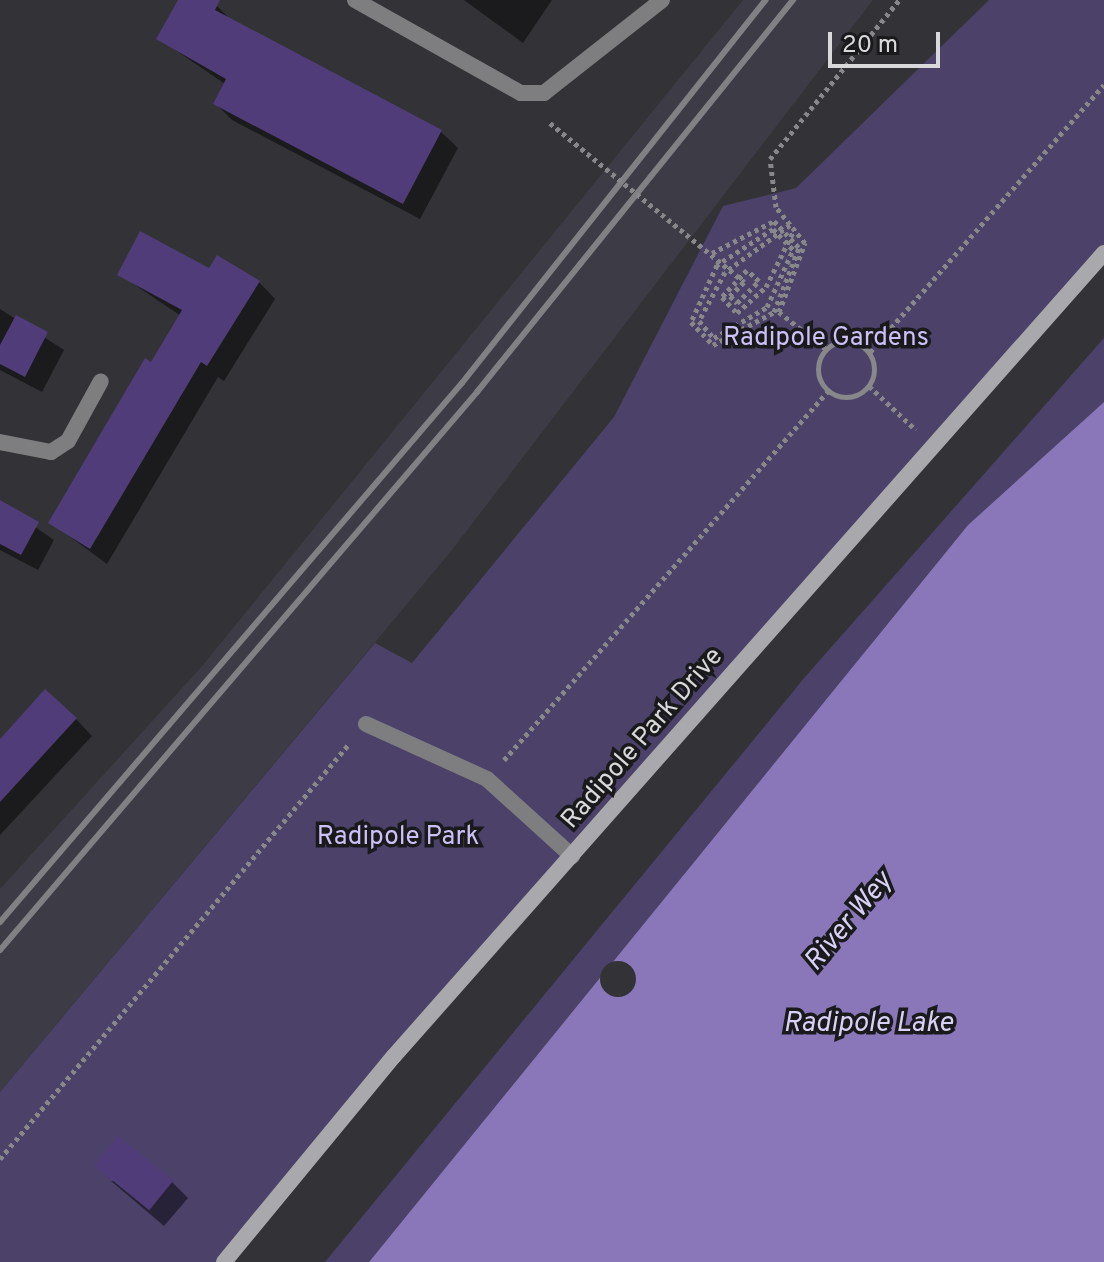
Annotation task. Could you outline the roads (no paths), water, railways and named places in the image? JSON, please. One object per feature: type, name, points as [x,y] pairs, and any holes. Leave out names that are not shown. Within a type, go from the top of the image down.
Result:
[{"type":"street","points":[[355,0],[521,93],[544,93],[566,82],[662,0]]},
{"type":"street","name":"Radipole Park Drive","points":[[224,1262],[572,856],[1104,253]]},
{"type":"street","points":[[0,442],[51,452],[68,441],[101,381]]},
{"type":"street","points":[[366,724],[487,779],[572,856]]},
{"type":"water","name":"Radipole Lake","points":[[1104,402],[1104,1262],[369,1262],[968,525]]},
{"type":"railway","points":[[0,922],[462,383],[766,0]]},
{"type":"railway","points":[[0,950],[477,392],[793,0]]},
{"type":"park label","name":"Radipole Gardens","points":[[826,339]]},
{"type":"park label","name":"Radipole Park","points":[[398,838]]},
{"type":"water label","name":"River Wey","points":[[849,922]]}]
